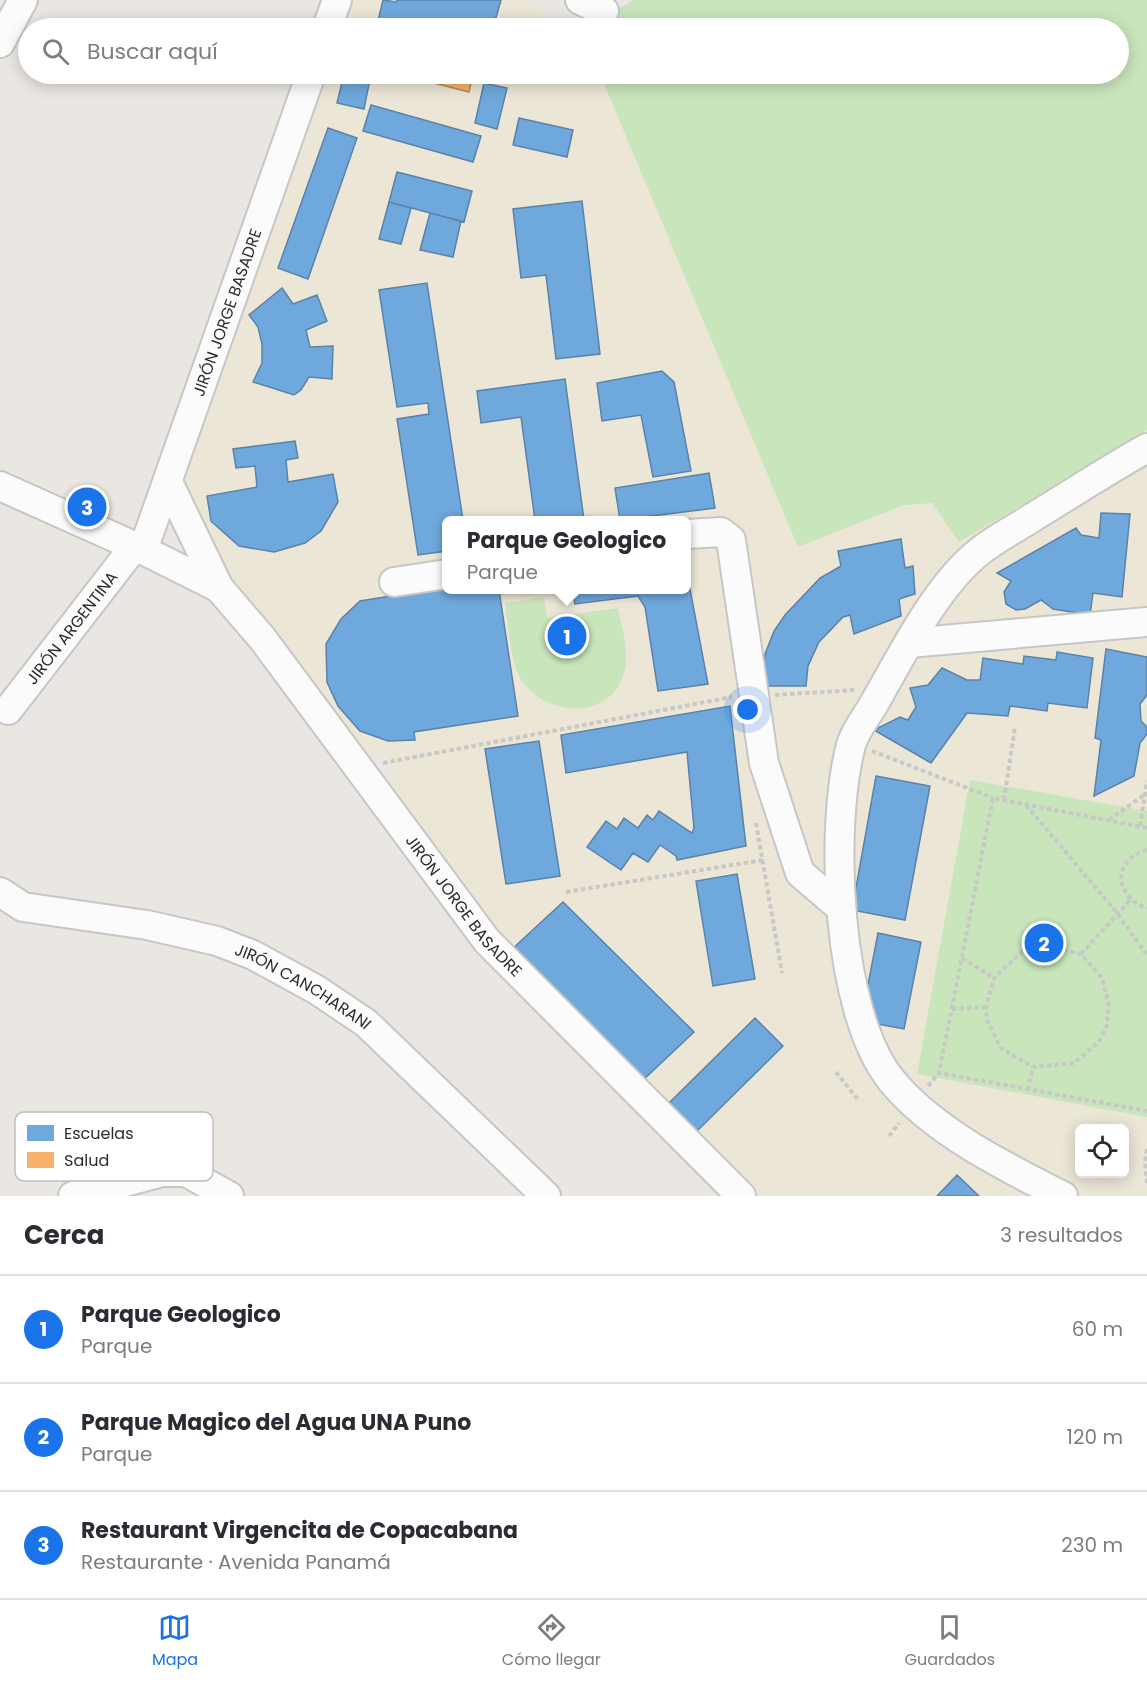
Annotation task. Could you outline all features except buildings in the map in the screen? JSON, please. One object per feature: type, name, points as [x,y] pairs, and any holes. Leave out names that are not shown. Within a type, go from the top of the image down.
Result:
[{"type":"street","points":[[0,43],[23,0]]},
{"type":"street","points":[[331,18],[337,0]]},
{"type":"street","name":"JIRÓN JORGE BASADRE","points":[[139,549],[168,482],[307,84]]},
{"type":"street","points":[[1063,1196],[1029,1179],[928,1119],[891,1080],[873,1049],[858,1009],[840,908],[840,807],[852,743],[909,643],[942,592],[978,552],[1147,448]]},
{"type":"street","points":[[168,482],[219,588]]},
{"type":"street","points":[[0,486],[219,588]]},
{"type":"street","points":[[691,534],[721,532],[731,540],[764,763],[801,873],[840,908]]},
{"type":"street","name":"JIRÓN ARGENTINA","points":[[8,710],[139,549]]},
{"type":"street","points":[[394,582],[442,575]]},
{"type":"street","name":"JIRÓN JORGE BASADRE","points":[[219,588],[262,638],[363,771],[487,941],[741,1196]]},
{"type":"street","points":[[909,643],[1147,622]]},
{"type":"street","name":"JIRÓN CANCHARANI","points":[[0,892],[23,907],[147,925],[217,941],[253,955],[308,985],[366,1023],[546,1196]]},
{"type":"street","points":[[73,1196],[129,1181]]},
{"type":"street","points":[[202,1181],[229,1196]]},
{"type":"path","points":[[363,771],[405,757],[754,696],[882,689]]},
{"type":"path","points":[[1004,800],[1015,727]]},
{"type":"path","points":[[852,743],[993,798],[1147,828]]},
{"type":"path","points":[[1140,826],[1147,781]]},
{"type":"path","points":[[1108,820],[1145,795]]},
{"type":"path","points":[[993,798],[939,1073],[1147,1111]]},
{"type":"path","points":[[1026,804],[1117,913],[1147,955]]},
{"type":"path","points":[[1147,850],[1136,852],[1123,865],[1121,881],[1131,899],[1147,908]]},
{"type":"path","points":[[566,892],[763,860]]},
{"type":"path","points":[[1081,954],[1131,899]]},
{"type":"path","points":[[1053,947],[1081,954],[1102,978],[1109,1006],[1106,1028],[1099,1042],[1074,1063],[1033,1067],[1001,1048],[987,1020],[986,1007],[994,978],[1023,951],[1053,947]]},
{"type":"path","points":[[962,958],[994,978]]},
{"type":"path","points":[[952,1009],[986,1007]]},
{"type":"path","points":[[1028,1090],[1033,1067]]},
{"type":"path","points":[[836,1072],[859,1101]]},
{"type":"path","points":[[1147,1149],[1144,1162],[1147,1183]]},
{"type":"shaded area","points":[[354,0],[519,0],[556,18],[348,18]]},
{"type":"shaded area","points":[[633,0],[1147,0],[1147,1196],[753,1196],[491,932],[393,796],[394,767],[385,752],[363,754],[175,502],[324,84],[1129,84],[1129,18],[603,18]]},
{"type":"green space","points":[[633,0],[1147,0],[1147,430],[959,542],[932,503],[904,505],[798,547],[604,84],[1129,84],[1129,18],[603,18]]},
{"type":"green space","points":[[544,597],[547,618],[618,608],[625,640],[626,665],[617,688],[607,699],[594,706],[564,708],[549,703],[536,695],[519,677],[510,645],[505,603]]},
{"type":"green space","points":[[970,780],[1147,811],[1147,1117],[917,1074]]},
{"type":"place","name":"Restaurant Virgencita de Copacabana","points":[[87,507]]},
{"type":"place","name":"Parque Geologico","points":[[567,636]]},
{"type":"place","name":"Parque Magico del Agua UNA Puno","points":[[1044,943]]}]
